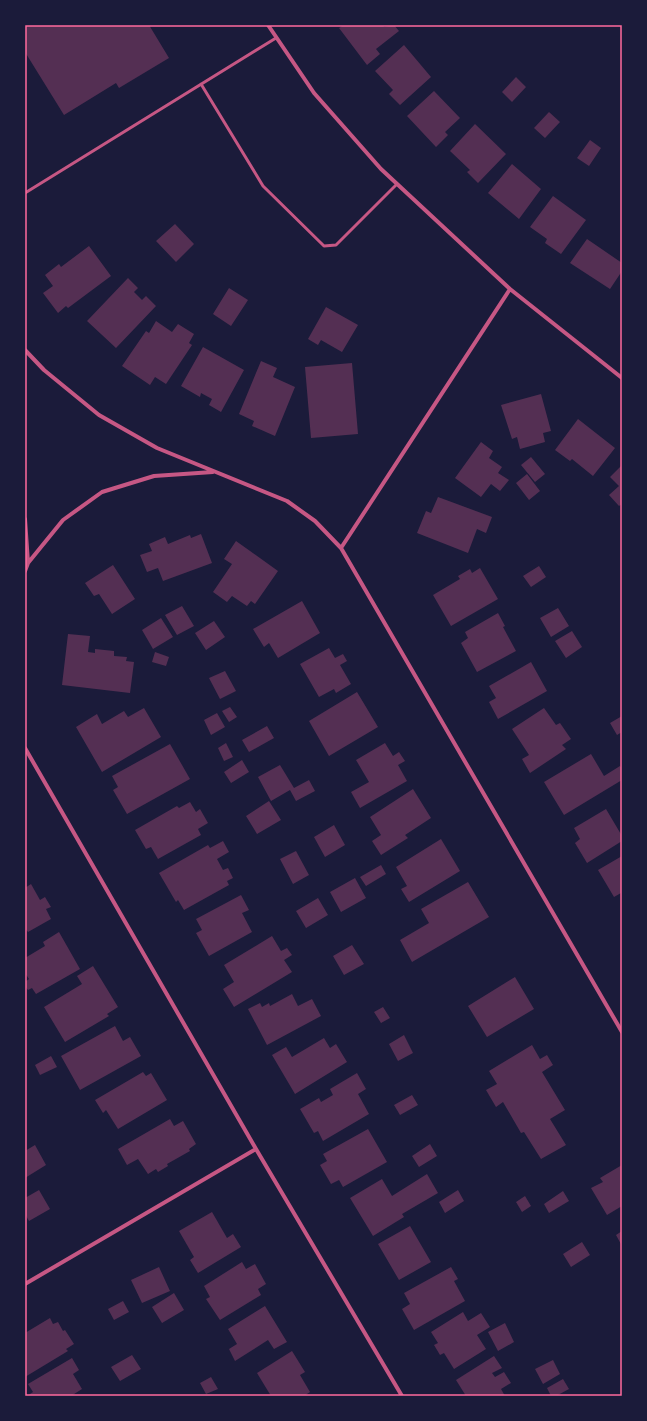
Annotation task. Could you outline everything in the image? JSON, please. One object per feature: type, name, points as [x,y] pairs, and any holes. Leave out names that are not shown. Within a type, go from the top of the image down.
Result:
[{"type":"street","points":[[268,25],[314,93],[381,170],[510,289],[622,378]]},
{"type":"street","points":[[341,548],[510,289]]},
{"type":"street","points":[[25,350],[44,370],[99,415],[157,448],[287,501],[315,521],[341,548],[622,1032]]},
{"type":"street","points":[[25,571],[28,563],[63,520],[102,492],[154,476],[216,471]]},
{"type":"street","points":[[25,519],[28,563]]},
{"type":"street","points":[[25,748],[256,1149],[402,1396]]},
{"type":"street","points":[[25,1284],[256,1149]]},
{"type":"lane","points":[[25,193],[276,38]]},
{"type":"lane","points":[[201,84],[263,186],[324,246],[336,245],[397,184]]},
{"type":"building","points":[[25,25],[149,25],[169,58],[119,88],[116,83],[64,115],[25,52]]},
{"type":"building","points":[[344,25],[383,25],[384,27],[394,25],[399,31],[376,49],[380,54],[367,65],[339,28]]},
{"type":"building","points":[[404,45],[431,77],[400,105],[389,94],[393,90],[375,71]]},
{"type":"building","points":[[516,77],[526,87],[512,102],[502,92]]},
{"type":"building","points":[[434,91],[460,118],[445,132],[448,135],[436,147],[407,116]]},
{"type":"building","points":[[549,112],[560,122],[545,138],[534,128]]},
{"type":"building","points":[[475,124],[506,154],[478,183],[467,172],[470,170],[450,151]]},
{"type":"building","points":[[590,140],[601,148],[589,166],[577,158]]},
{"type":"building","points":[[512,164],[541,189],[519,219],[488,193]]},
{"type":"building","points":[[553,196],[586,220],[561,254],[545,243],[547,239],[530,227]]},
{"type":"building","points":[[175,224],[194,244],[176,262],[156,241]]},
{"type":"building","points":[[587,239],[622,263],[622,271],[610,289],[570,263]]},
{"type":"building","points":[[89,246],[111,276],[68,308],[66,306],[58,313],[43,293],[53,286],[45,275],[59,264],[61,267]]},
{"type":"building","points":[[128,278],[138,288],[134,292],[142,300],[146,296],[156,306],[116,348],[87,321]]},
{"type":"building","points":[[229,288],[248,300],[231,326],[213,314]]},
{"type":"building","points":[[326,307],[358,325],[342,352],[321,340],[318,345],[308,339]]},
{"type":"building","points":[[156,321],[172,332],[178,324],[194,334],[189,343],[192,345],[166,384],[155,377],[150,385],[122,366],[146,331],[149,333]]},
{"type":"building","points":[[203,347],[244,370],[221,412],[209,405],[212,399],[201,393],[200,397],[181,386]]},
{"type":"building","points":[[261,361],[277,368],[273,377],[295,387],[275,436],[252,426],[254,421],[239,414]]},
{"type":"building","points":[[352,363],[358,434],[311,438],[305,367]]},
{"type":"building","points":[[541,394],[551,431],[543,433],[545,442],[520,449],[517,437],[512,439],[501,405]]},
{"type":"building","points":[[578,419],[615,448],[593,476],[572,459],[570,461],[555,450]]},
{"type":"building","points":[[481,442],[493,451],[489,458],[502,467],[498,473],[509,480],[500,491],[491,484],[481,497],[455,478]]},
{"type":"building","points":[[531,457],[545,474],[535,482],[521,465]]},
{"type":"building","points":[[622,465],[622,504],[619,506],[609,495],[619,486],[610,477]]},
{"type":"building","points":[[527,474],[540,491],[529,500],[516,483]]},
{"type":"building","points":[[438,497],[492,517],[486,533],[477,529],[468,553],[417,533],[426,511],[431,513]]},
{"type":"building","points":[[201,534],[212,563],[163,581],[158,568],[147,572],[140,555],[152,551],[149,544],[165,537],[168,544],[190,535],[191,538]]},
{"type":"building","points":[[236,541],[278,571],[255,604],[251,601],[247,606],[232,596],[227,602],[213,592],[232,564],[224,559]]},
{"type":"building","points":[[113,565],[135,599],[112,614],[99,594],[94,596],[85,583]]},
{"type":"building","points":[[539,566],[546,577],[531,587],[523,576]]},
{"type":"building","points":[[480,568],[498,599],[451,626],[433,595],[460,579],[458,576],[470,569],[472,573]]},
{"type":"building","points":[[302,601],[320,633],[278,658],[269,643],[264,647],[253,629]]},
{"type":"building","points":[[182,606],[194,626],[177,635],[165,615]]},
{"type":"building","points":[[558,608],[569,626],[551,637],[540,618]]},
{"type":"building","points":[[498,613],[505,626],[503,627],[516,651],[477,672],[461,643],[468,638],[465,632]]},
{"type":"building","points":[[161,618],[173,637],[153,649],[142,630]]},
{"type":"building","points":[[214,621],[225,637],[206,650],[195,633]]},
{"type":"building","points":[[572,631],[582,647],[566,658],[555,641]]},
{"type":"building","points":[[68,634],[90,636],[88,652],[95,653],[95,649],[114,651],[114,656],[127,657],[126,661],[134,662],[130,693],[62,685]]},
{"type":"building","points":[[329,648],[335,658],[343,654],[347,661],[340,665],[351,684],[336,693],[334,689],[319,697],[300,664]]},
{"type":"building","points":[[155,652],[169,657],[166,666],[152,662]]},
{"type":"building","points":[[531,662],[547,691],[498,719],[489,702],[496,698],[489,686]]},
{"type":"building","points":[[225,671],[236,691],[220,699],[209,678]]},
{"type":"building","points":[[357,692],[378,727],[329,756],[309,721]]},
{"type":"building","points":[[230,707],[237,717],[229,722],[222,711]]},
{"type":"building","points":[[144,708],[161,737],[102,772],[76,727],[97,714],[102,724],[124,711],[128,717]]},
{"type":"building","points":[[544,708],[556,725],[560,723],[571,739],[562,745],[566,749],[530,773],[522,759],[529,755],[512,729]]},
{"type":"building","points":[[217,713],[225,727],[211,735],[204,720]]},
{"type":"building","points":[[622,716],[622,732],[617,735],[610,723]]},
{"type":"building","points":[[267,726],[274,738],[249,752],[242,740]]},
{"type":"building","points":[[226,743],[233,757],[224,761],[218,748]]},
{"type":"building","points":[[385,743],[393,756],[399,752],[405,761],[398,765],[407,781],[360,808],[351,792],[369,782],[356,760]]},
{"type":"building","points":[[170,744],[190,779],[127,814],[113,790],[118,787],[112,776]]},
{"type":"building","points":[[591,754],[604,776],[620,766],[622,769],[622,780],[564,815],[544,782]]},
{"type":"building","points":[[242,760],[249,772],[231,783],[224,772]]},
{"type":"building","points":[[280,765],[294,788],[309,780],[315,791],[296,801],[290,790],[271,801],[258,777]]},
{"type":"building","points":[[413,789],[431,818],[405,835],[408,838],[381,855],[372,841],[381,835],[370,817]]},
{"type":"building","points":[[269,801],[281,820],[257,834],[246,816]]},
{"type":"building","points":[[190,802],[196,812],[200,809],[208,823],[198,829],[201,835],[158,859],[151,847],[146,849],[135,830],[177,806],[179,808]]},
{"type":"building","points":[[606,809],[622,836],[622,841],[587,863],[575,843],[580,839],[574,828]]},
{"type":"building","points":[[334,825],[345,845],[325,857],[314,837]]},
{"type":"building","points":[[441,839],[460,871],[409,902],[401,889],[407,886],[396,867]]},
{"type":"building","points":[[223,841],[229,852],[217,859],[223,870],[228,868],[233,878],[227,881],[229,885],[184,910],[178,900],[176,902],[159,873],[208,845],[210,848]]},
{"type":"building","points":[[296,851],[309,875],[293,884],[280,859]]},
{"type":"building","points":[[622,856],[622,895],[621,893],[614,897],[598,870]]},
{"type":"building","points":[[381,865],[386,874],[366,886],[360,877]]},
{"type":"building","points":[[355,878],[366,898],[341,912],[330,892]]},
{"type":"building","points":[[468,882],[489,917],[412,962],[400,940],[429,923],[421,909]]},
{"type":"building","points":[[31,884],[40,900],[45,897],[51,907],[46,909],[51,919],[28,932],[25,928],[25,888]]},
{"type":"building","points":[[241,895],[249,910],[242,913],[252,932],[209,956],[196,933],[202,930],[196,919]]},
{"type":"building","points":[[318,898],[328,915],[306,928],[296,911]]},
{"type":"building","points":[[59,932],[80,969],[36,994],[32,988],[28,990],[25,986],[25,982],[29,979],[25,973],[25,958],[45,946],[43,942]]},
{"type":"building","points":[[272,936],[281,951],[287,948],[292,955],[284,960],[292,972],[234,1007],[223,989],[234,982],[224,965]]},
{"type":"building","points":[[352,945],[364,964],[344,975],[333,956]]},
{"type":"building","points":[[93,966],[118,1007],[107,1014],[109,1016],[65,1042],[44,1007],[82,984],[77,976]]},
{"type":"building","points":[[515,977],[534,1009],[487,1037],[468,1006]]},
{"type":"building","points":[[292,994],[298,1006],[312,999],[321,1016],[267,1045],[248,1009],[260,1003],[262,1007],[269,1003],[270,1006]]},
{"type":"building","points":[[383,1007],[390,1018],[381,1023],[374,1012]]},
{"type":"building","points":[[115,1026],[123,1041],[130,1037],[141,1056],[80,1090],[61,1056]]},
{"type":"building","points":[[404,1035],[413,1053],[398,1061],[389,1044]]},
{"type":"building","points":[[324,1038],[330,1048],[336,1044],[347,1062],[295,1094],[272,1055],[286,1047],[292,1057]]},
{"type":"building","points":[[532,1045],[540,1059],[547,1055],[553,1065],[542,1072],[565,1110],[550,1119],[566,1145],[541,1159],[524,1132],[521,1133],[503,1102],[496,1107],[486,1090],[497,1084],[489,1071]]},
{"type":"building","points":[[51,1056],[57,1067],[40,1075],[35,1065]]},
{"type":"building","points":[[143,1072],[146,1076],[151,1073],[167,1100],[118,1129],[106,1110],[103,1113],[95,1100]]},
{"type":"building","points":[[357,1073],[366,1089],[358,1094],[369,1114],[323,1141],[318,1131],[314,1133],[300,1109],[319,1098],[321,1102],[333,1095],[330,1089]]},
{"type":"building","points":[[412,1095],[418,1105],[400,1115],[394,1105]]},
{"type":"building","points":[[170,1119],[174,1126],[183,1121],[196,1144],[189,1149],[190,1151],[167,1164],[168,1166],[158,1172],[156,1169],[148,1174],[138,1159],[127,1165],[118,1149]]},
{"type":"building","points":[[368,1129],[387,1162],[343,1187],[339,1180],[331,1184],[320,1165],[327,1161],[323,1154]]},
{"type":"building","points":[[430,1144],[437,1156],[419,1167],[412,1156]]},
{"type":"building","points":[[35,1145],[46,1165],[25,1178],[25,1151]]},
{"type":"building","points":[[622,1165],[622,1206],[607,1215],[591,1188],[603,1182],[600,1178]]},
{"type":"building","points":[[427,1174],[438,1193],[402,1214],[404,1217],[373,1236],[350,1198],[382,1179],[392,1196]]},
{"type":"building","points":[[39,1190],[50,1209],[29,1221],[25,1214],[25,1198]]},
{"type":"building","points":[[458,1190],[464,1201],[445,1213],[439,1202]]},
{"type":"building","points":[[563,1191],[569,1201],[549,1213],[544,1204]]},
{"type":"building","points":[[525,1196],[531,1206],[522,1212],[516,1202]]},
{"type":"building","points":[[212,1212],[227,1238],[233,1234],[241,1247],[198,1273],[190,1260],[194,1257],[179,1231]]},
{"type":"building","points":[[410,1226],[431,1262],[399,1280],[378,1244]]},
{"type":"building","points":[[622,1231],[622,1246],[616,1235]]},
{"type":"building","points":[[582,1242],[590,1255],[571,1267],[563,1254]]},
{"type":"building","points":[[242,1262],[246,1269],[255,1264],[266,1284],[258,1289],[261,1295],[220,1320],[206,1299],[210,1297],[204,1286]]},
{"type":"building","points":[[159,1267],[170,1291],[142,1303],[131,1280]]},
{"type":"building","points":[[451,1267],[458,1279],[454,1281],[465,1301],[414,1330],[402,1309],[410,1304],[404,1293]]},
{"type":"building","points":[[174,1293],[184,1310],[162,1323],[152,1307]]},
{"type":"building","points":[[123,1301],[129,1312],[114,1320],[108,1309]]},
{"type":"building","points":[[265,1306],[287,1342],[274,1349],[268,1340],[235,1361],[229,1349],[237,1344],[228,1329]]},
{"type":"building","points":[[463,1312],[468,1321],[481,1313],[490,1327],[477,1335],[486,1349],[454,1369],[444,1353],[440,1355],[434,1345],[438,1343],[431,1332]]},
{"type":"building","points":[[50,1318],[53,1324],[58,1322],[63,1331],[65,1330],[74,1344],[66,1349],[68,1351],[25,1377],[25,1333]]},
{"type":"building","points":[[505,1323],[514,1342],[498,1351],[488,1332]]},
{"type":"building","points":[[292,1351],[305,1372],[300,1375],[310,1392],[304,1396],[271,1396],[257,1373]]},
{"type":"building","points":[[132,1355],[141,1369],[120,1381],[111,1367]]},
{"type":"building","points":[[494,1356],[502,1368],[492,1373],[495,1377],[504,1372],[511,1383],[501,1389],[505,1396],[466,1396],[456,1380]]},
{"type":"building","points":[[72,1358],[79,1370],[73,1374],[82,1389],[71,1396],[27,1396],[33,1392],[28,1384]]},
{"type":"building","points":[[553,1360],[560,1374],[543,1384],[535,1369]]},
{"type":"building","points":[[211,1377],[218,1389],[206,1394],[200,1383]]},
{"type":"building","points":[[563,1379],[569,1389],[556,1396],[551,1396],[547,1388]]}]
